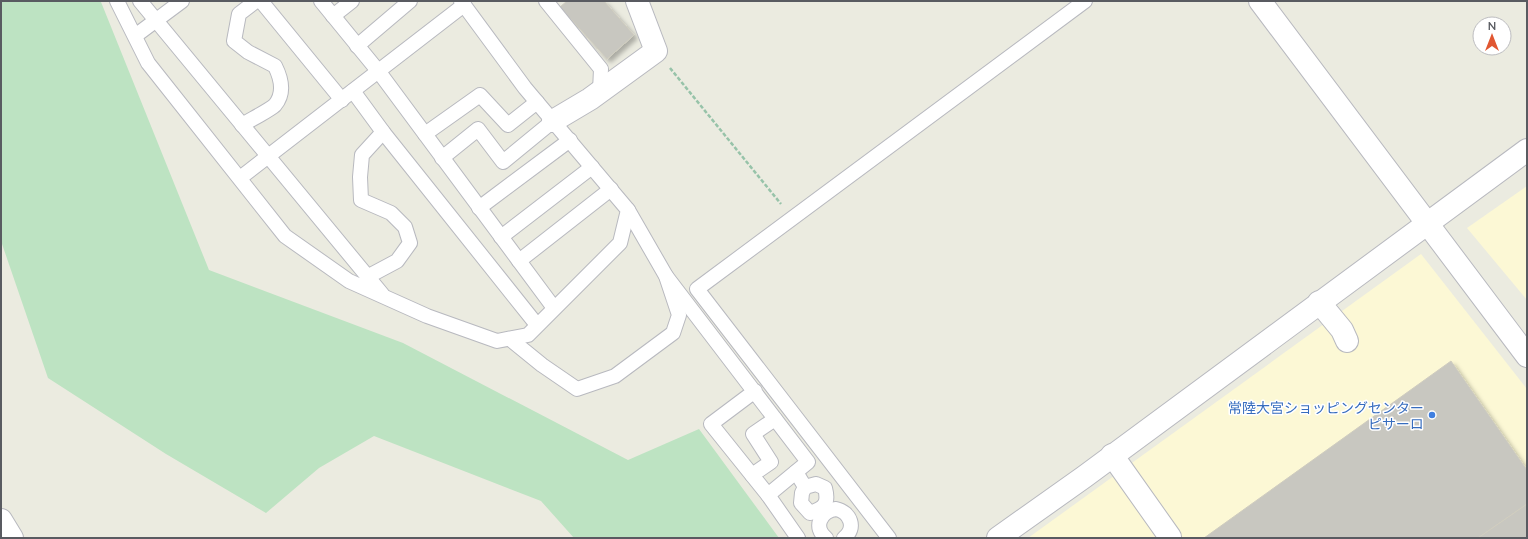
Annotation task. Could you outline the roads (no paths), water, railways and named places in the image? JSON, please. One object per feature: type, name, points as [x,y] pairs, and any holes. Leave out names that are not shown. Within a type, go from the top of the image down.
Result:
[{"type":"street","points":[[553,121],[600,91],[656,51],[637,1]]},
{"type":"street","points":[[1260,1],[1527,356]]},
{"type":"street","points":[[998,538],[1527,150]]},
{"type":"street","points":[[1319,302],[1342,330],[1347,342]]},
{"type":"street","points":[[1112,455],[1170,537]]},
{"type":"street","points":[[1,520],[12,538]]},
{"type":"lane","points":[[117,1],[148,62],[285,236],[349,281],[427,316],[498,342],[528,335],[620,243],[628,210]]},
{"type":"lane","points":[[140,1],[384,297]]},
{"type":"lane","points":[[135,36],[182,1]]},
{"type":"lane","points":[[242,125],[275,105],[280,94],[281,80],[275,66],[248,52],[234,41],[239,14],[256,1]]},
{"type":"lane","points":[[261,1],[347,96],[383,132],[537,325]]},
{"type":"lane","points":[[321,1],[378,72],[554,308]]},
{"type":"lane","points":[[333,16],[352,1]]},
{"type":"lane","points":[[358,46],[410,1]]},
{"type":"lane","points":[[546,1],[601,69],[600,91]]},
{"type":"lane","points":[[889,538],[697,288],[1085,1]]},
{"type":"lane","points":[[240,178],[378,72],[463,3],[537,102],[628,210],[666,276],[808,462],[768,495]]},
{"type":"lane","points":[[425,134],[480,95],[508,125],[537,102]]},
{"type":"lane","points":[[442,158],[478,129],[503,162],[553,121]]},
{"type":"lane","points":[[367,277],[397,261],[410,243],[405,227],[391,213],[361,200],[360,177],[362,155],[383,132]]},
{"type":"lane","points":[[479,208],[570,140]]},
{"type":"lane","points":[[502,238],[592,167]]},
{"type":"lane","points":[[519,261],[611,189]]},
{"type":"lane","points":[[510,339],[542,365],[577,389],[615,376],[673,333],[679,315],[666,276]]},
{"type":"lane","points":[[754,391],[711,424],[768,495],[798,538]]},
{"type":"lane","points":[[752,475],[771,462],[753,434],[775,419]]},
{"type":"lane","points":[[796,472],[805,487]]},
{"type":"lane","points":[[820,536],[820,521],[823,510],[827,498],[825,488],[816,484],[805,487],[802,493],[801,503],[810,513],[823,510],[841,510],[849,517],[851,528],[844,538]]},
{"type":"place","name":"常陸大宮ショッピングセンター ピサーロ","points":[[1432,415]]}]
